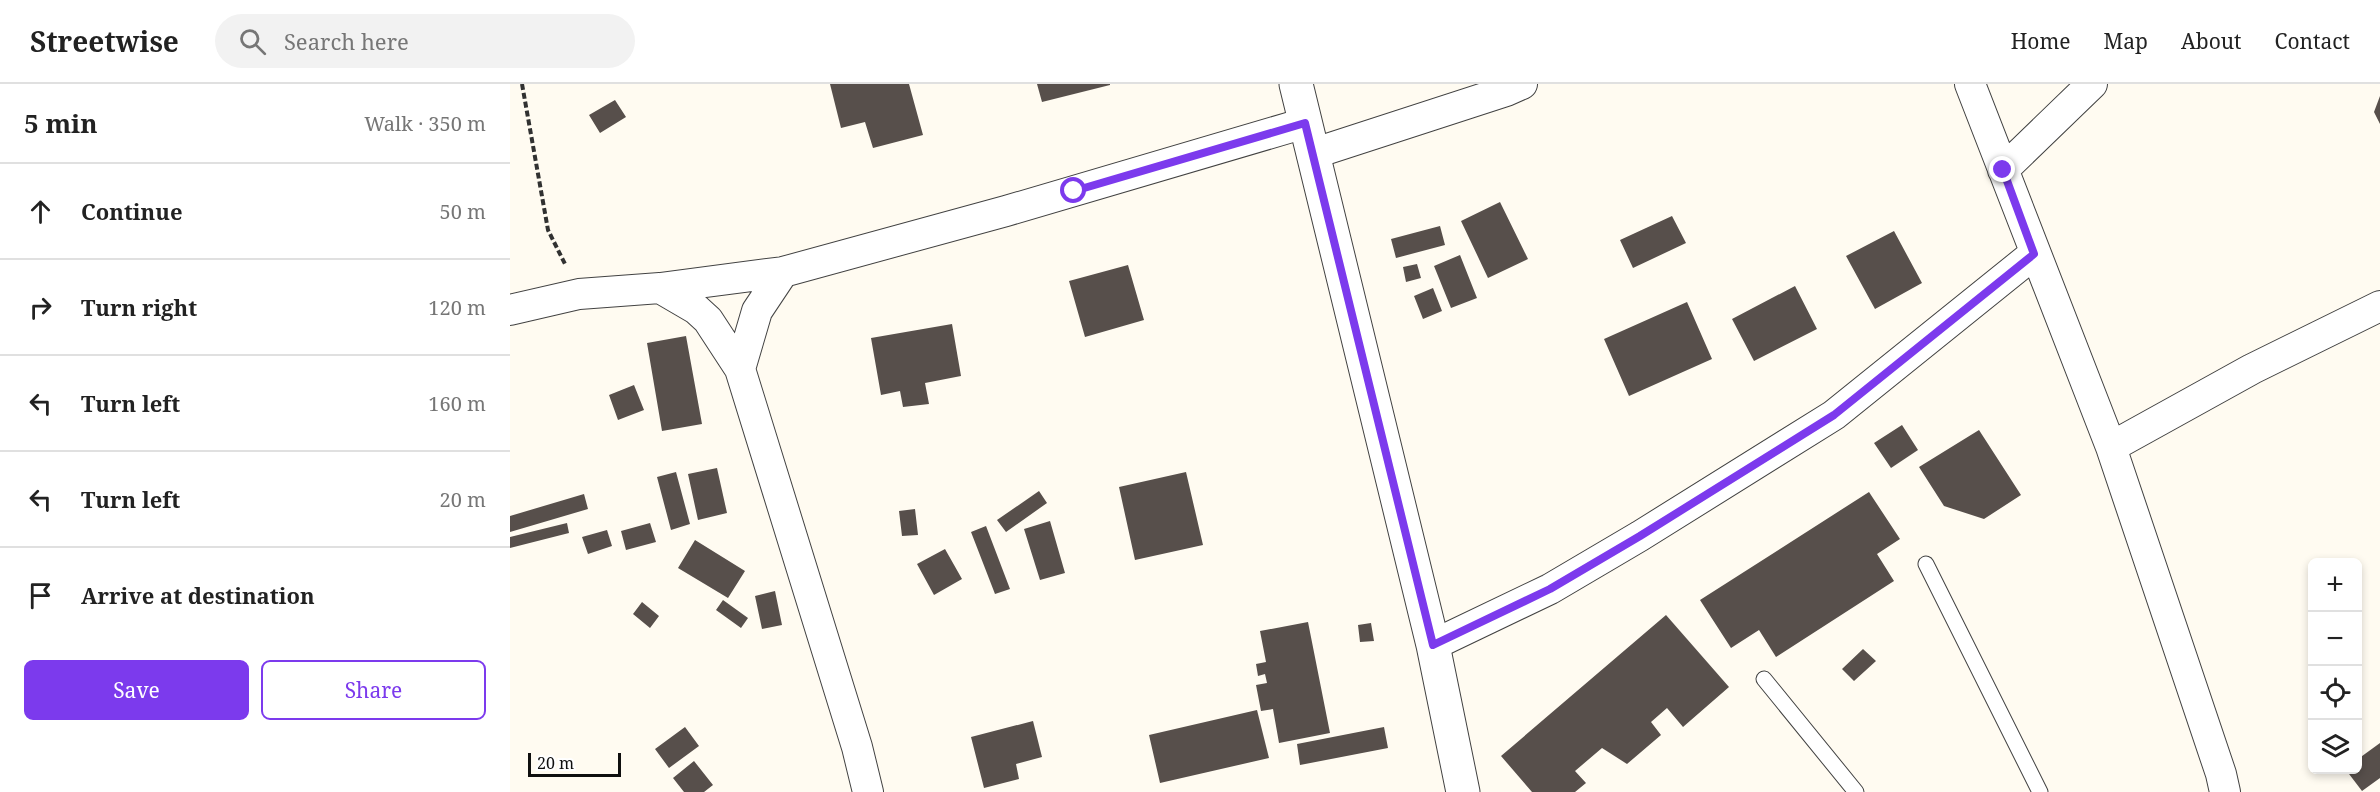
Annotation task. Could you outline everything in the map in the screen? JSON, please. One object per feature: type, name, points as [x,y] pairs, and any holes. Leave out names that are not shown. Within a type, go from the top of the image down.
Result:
[{"type":"street","points":[[1296,84],[1433,645],[1463,792]]},
{"type":"street","points":[[510,310],[579,294],[660,288],[783,272],[1006,211],[1506,91],[1522,84]]},
{"type":"street","points":[[1970,84],[2034,254],[2111,447],[2196,697],[2225,792]]},
{"type":"street","points":[[2003,170],[2092,84]]},
{"type":"street","points":[[1433,645],[1550,589],[1640,536],[1834,415],[2034,254]]},
{"type":"street","points":[[740,369],[757,311],[783,272]]},
{"type":"street","points":[[660,288],[696,309],[708,320],[740,369],[857,747],[868,792]]},
{"type":"street","points":[[2111,447],[2253,369],[2380,306]]},
{"type":"lane","points":[[1926,564],[2040,792]]},
{"type":"lane","points":[[1764,679],[1856,792]]},
{"type":"path","points":[[522,84],[548,231],[579,294]]},
{"type":"building","points":[[830,84],[909,84],[923,135],[873,148],[865,122],[841,128]]},
{"type":"building","points":[[1037,84],[1110,84],[1110,85],[1042,102]]},
{"type":"building","points":[[2380,96],[2380,124],[2374,112]]},
{"type":"building","points":[[615,100],[626,117],[600,133],[589,115]]},
{"type":"building","points":[[1500,202],[1528,259],[1488,278],[1461,221]]},
{"type":"building","points":[[1672,216],[1686,243],[1633,268],[1620,240]]},
{"type":"building","points":[[1440,226],[1445,245],[1396,258],[1391,239]]},
{"type":"building","points":[[1894,231],[1922,283],[1875,309],[1846,256]]},
{"type":"building","points":[[1460,255],[1477,298],[1451,308],[1434,266]]},
{"type":"building","points":[[1417,264],[1421,278],[1406,282],[1403,267]]},
{"type":"building","points":[[1128,265],[1144,320],[1085,337],[1069,281]]},
{"type":"building","points":[[1795,286],[1817,329],[1754,361],[1732,319]]},
{"type":"building","points":[[1433,288],[1442,311],[1423,319],[1414,296]]},
{"type":"building","points":[[1687,302],[1712,359],[1629,396],[1604,339]]},
{"type":"building","points":[[952,324],[961,376],[925,383],[929,404],[903,407],[900,391],[881,395],[871,338]]},
{"type":"building","points":[[686,336],[702,424],[662,431],[647,343]]},
{"type":"building","points":[[634,385],[644,410],[618,420],[609,395]]},
{"type":"building","points":[[1902,425],[1918,450],[1891,468],[1874,443]]},
{"type":"building","points":[[1979,430],[2021,495],[1984,519],[1944,506],[1919,467]]},
{"type":"building","points":[[717,468],[727,513],[698,520],[688,474]]},
{"type":"building","points":[[676,472],[690,524],[671,530],[657,477]]},
{"type":"building","points":[[1186,472],[1203,545],[1135,560],[1119,487]]},
{"type":"building","points":[[1039,491],[1047,503],[1006,532],[997,520]]},
{"type":"building","points":[[1869,492],[1900,539],[1877,554],[1894,581],[1776,657],[1759,630],[1731,648],[1700,600]]},
{"type":"building","points":[[584,494],[588,509],[510,532],[510,516]]},
{"type":"building","points":[[915,509],[918,535],[902,536],[899,511]]},
{"type":"building","points":[[1050,521],[1065,573],[1040,580],[1024,529]]},
{"type":"building","points":[[567,523],[569,533],[510,548],[510,537]]},
{"type":"building","points":[[650,523],[656,542],[626,550],[621,531]]},
{"type":"building","points":[[986,526],[1010,589],[995,594],[971,532]]},
{"type":"building","points":[[607,530],[612,546],[588,554],[582,537]]},
{"type":"building","points":[[695,540],[745,571],[728,598],[678,568]]},
{"type":"building","points":[[945,549],[962,579],[934,595],[917,564]]},
{"type":"building","points":[[775,591],[782,625],[762,629],[755,596]]},
{"type":"building","points":[[723,600],[748,618],[741,628],[716,610]]},
{"type":"building","points":[[642,602],[659,616],[650,628],[633,614]]},
{"type":"building","points":[[1666,615],[1729,687],[1683,727],[1667,708],[1651,722],[1661,735],[1627,764],[1602,748],[1575,771],[1586,783],[1575,792],[1532,792],[1501,756]]},
{"type":"building","points":[[1308,622],[1330,733],[1279,743],[1273,709],[1261,711],[1256,685],[1267,683],[1265,674],[1258,676],[1256,664],[1266,662],[1260,631]]},
{"type":"building","points":[[1371,623],[1374,641],[1360,642],[1358,625]]},
{"type":"building","points":[[1863,649],[1876,661],[1854,681],[1842,669]]},
{"type":"building","points":[[1257,710],[1269,758],[1160,783],[1149,735]]},
{"type":"building","points":[[1033,721],[1042,757],[1016,764],[1019,779],[984,788],[971,737]]},
{"type":"building","points":[[685,727],[699,746],[669,768],[655,749]]},
{"type":"building","points":[[1384,727],[1388,748],[1300,765],[1297,744]]},
{"type":"building","points":[[2380,743],[2380,778],[2362,791],[2349,774],[2362,774],[2362,756]]},
{"type":"building","points":[[694,761],[713,785],[704,792],[684,792],[673,778]]},
{"type":"route","points":[[1074,191],[1305,123],[1433,645],[1550,589],[1791,443],[1834,415],[2034,254],[2003,170]]}]
